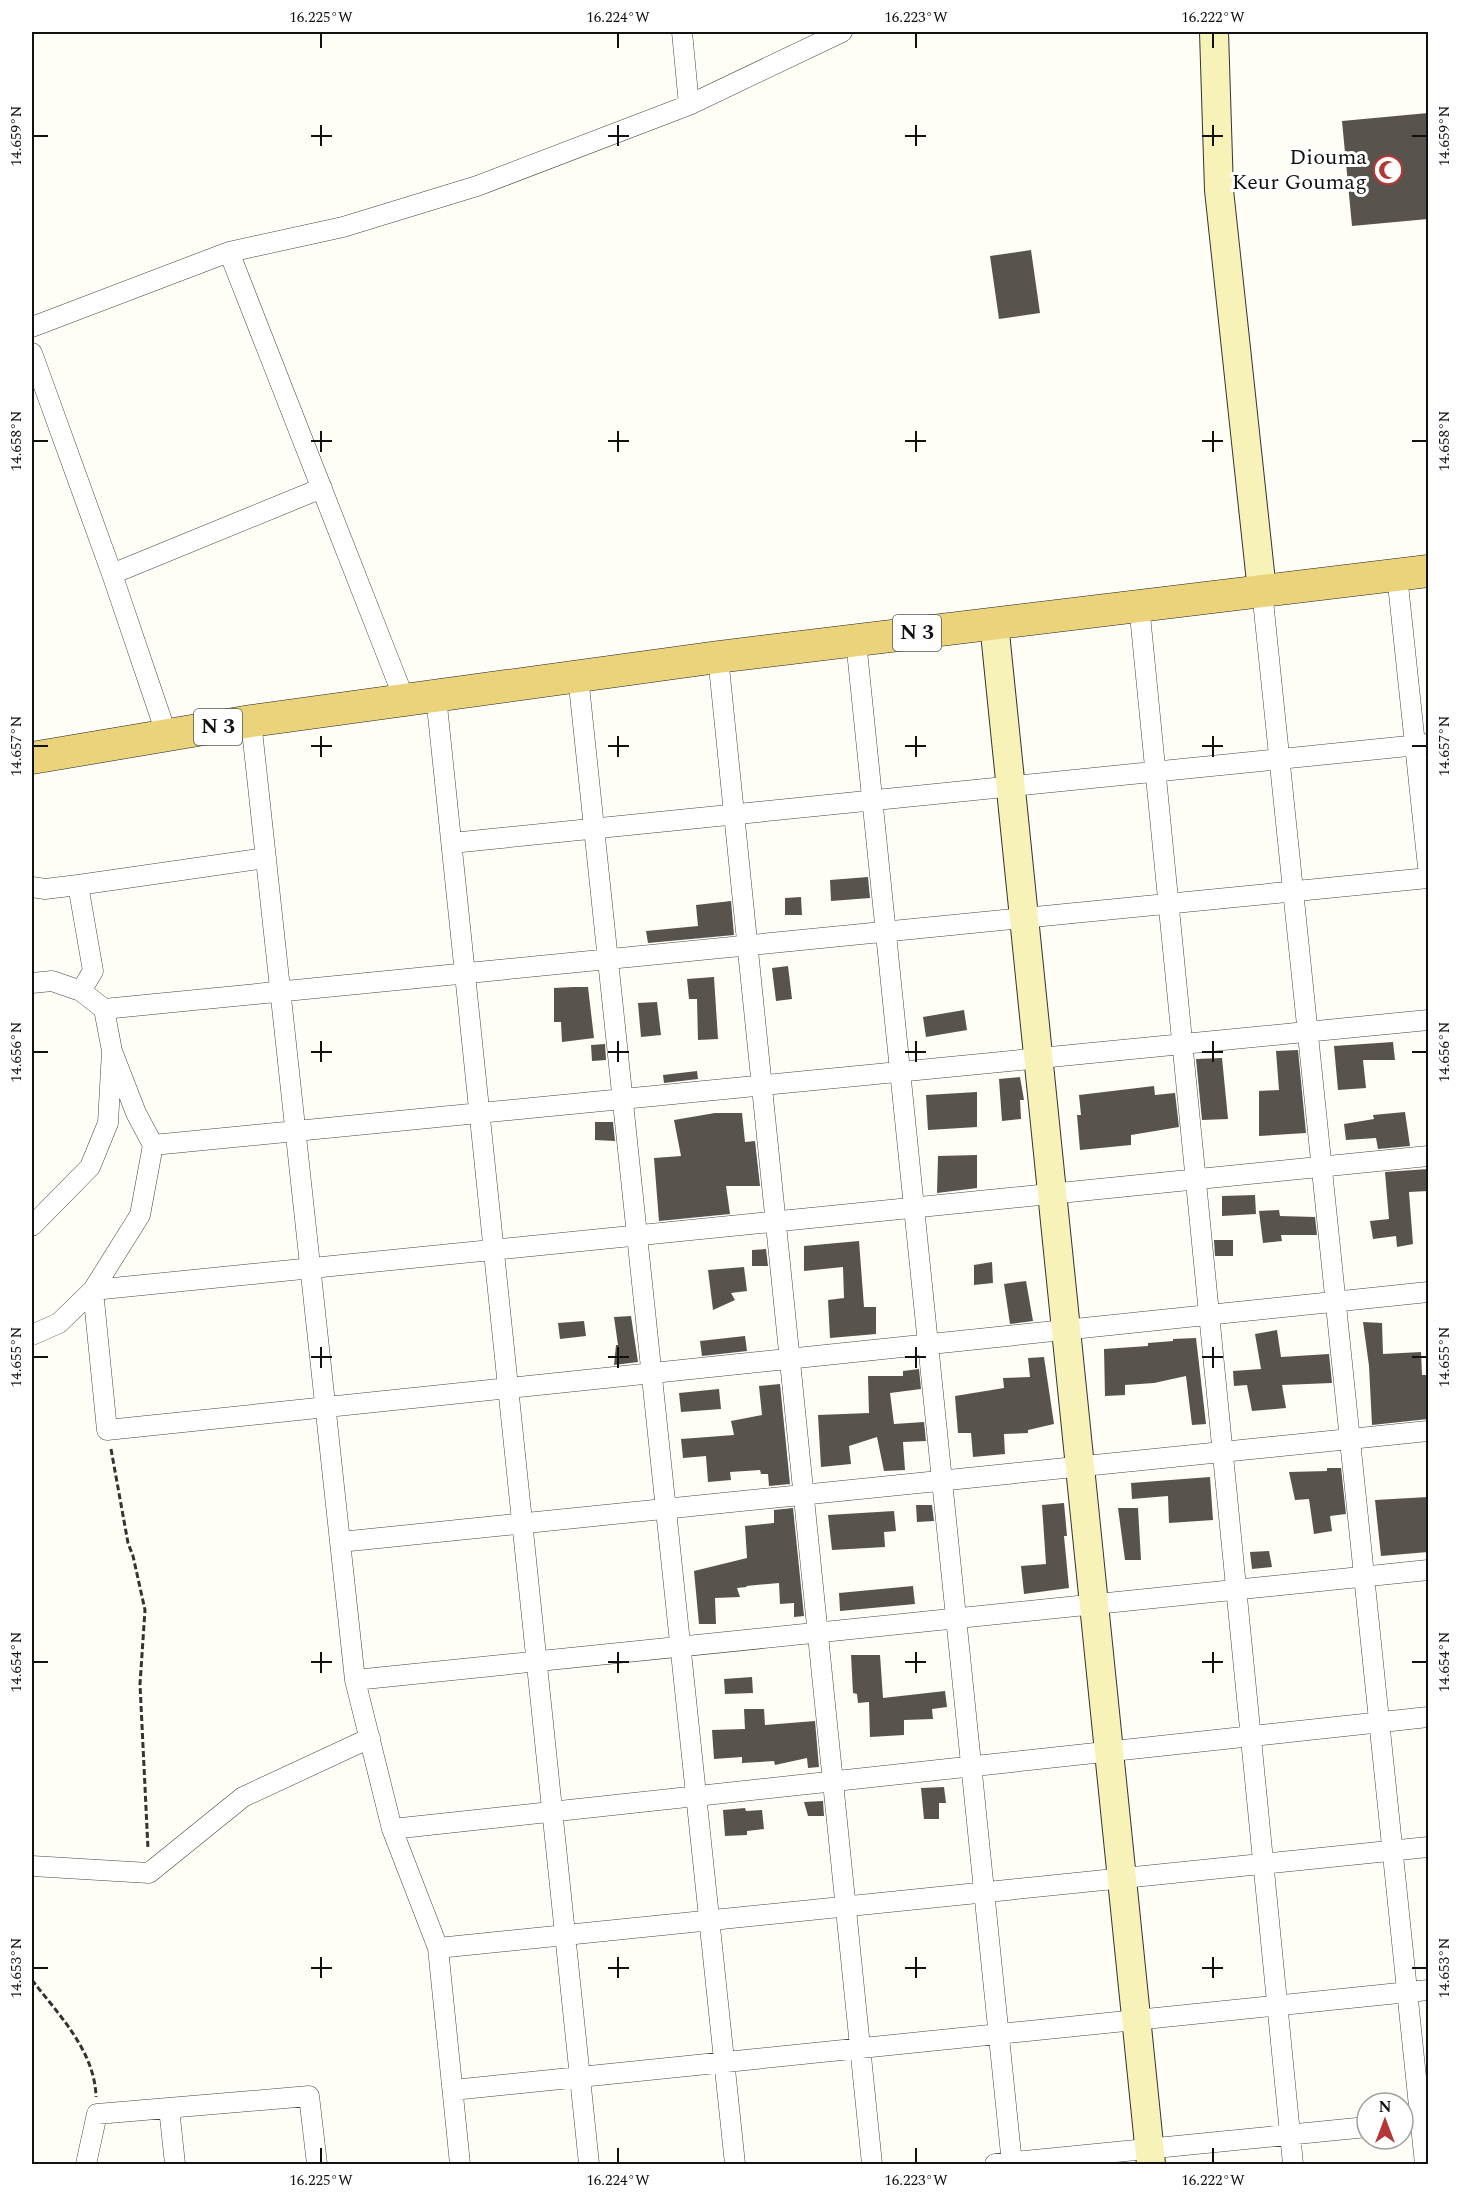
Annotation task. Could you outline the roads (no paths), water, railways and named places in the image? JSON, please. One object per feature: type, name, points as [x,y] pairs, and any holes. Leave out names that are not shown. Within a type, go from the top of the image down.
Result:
[{"type":"main road","name":"N 3","points":[[32,758],[251,721],[718,657],[1428,571]]},
{"type":"street","points":[[682,32],[689,105]]},
{"type":"street","points":[[32,327],[229,252],[343,227],[477,186],[689,105],[822,36],[842,32]]},
{"type":"street","points":[[1214,32],[1219,190],[1365,1576],[1407,1992],[1417,2122],[1425,2164]]},
{"type":"street","points":[[229,252],[405,701]]},
{"type":"street","points":[[32,354],[112,574],[166,736]]},
{"type":"street","points":[[112,574],[322,488]]},
{"type":"street","points":[[1397,575],[1422,745],[1428,867]]},
{"type":"street","points":[[1139,605],[1293,2164]]},
{"type":"street","points":[[993,623],[1150,2157]]},
{"type":"street","points":[[856,641],[998,2034],[1006,2164],[1150,2157],[1290,2134],[1355,2128]]},
{"type":"street","points":[[718,657],[873,2164]]},
{"type":"street","points":[[578,676],[735,2164]]},
{"type":"street","points":[[436,696],[590,2164]]},
{"type":"street","points":[[251,721],[355,1680],[392,1829],[438,1948],[460,2164]]},
{"type":"street","points":[[452,843],[1422,745]]},
{"type":"street","points":[[32,887],[45,889],[78,885],[266,858]]},
{"type":"street","points":[[104,1009],[1428,878]]},
{"type":"street","points":[[78,885],[93,971],[81,991]]},
{"type":"street","points":[[32,983],[52,981],[81,991],[104,1009],[112,1051],[136,1113],[153,1145],[140,1215],[93,1290],[59,1323],[32,1335]]},
{"type":"street","points":[[153,1145],[1428,1020]]},
{"type":"street","points":[[32,1226],[90,1167],[108,1123],[112,1051]]},
{"type":"street","points":[[93,1290],[1428,1156]]},
{"type":"street","points":[[93,1290],[107,1430],[1428,1292]]},
{"type":"street","points":[[340,1542],[1428,1431]]},
{"type":"street","points":[[355,1680],[1428,1570]]},
{"type":"street","points":[[392,1829],[1428,1718]]},
{"type":"street","points":[[32,1866],[149,1873],[243,1797],[370,1738]]},
{"type":"street","points":[[438,1948],[1428,1847]]},
{"type":"street","points":[[453,2090],[1428,1990]]},
{"type":"street","points":[[86,2164],[97,2114],[309,2096],[317,2164]]},
{"type":"street","points":[[169,2108],[175,2164]]},
{"type":"place","name":"Diouma Keur Goumag","points":[[1388,170]]}]
